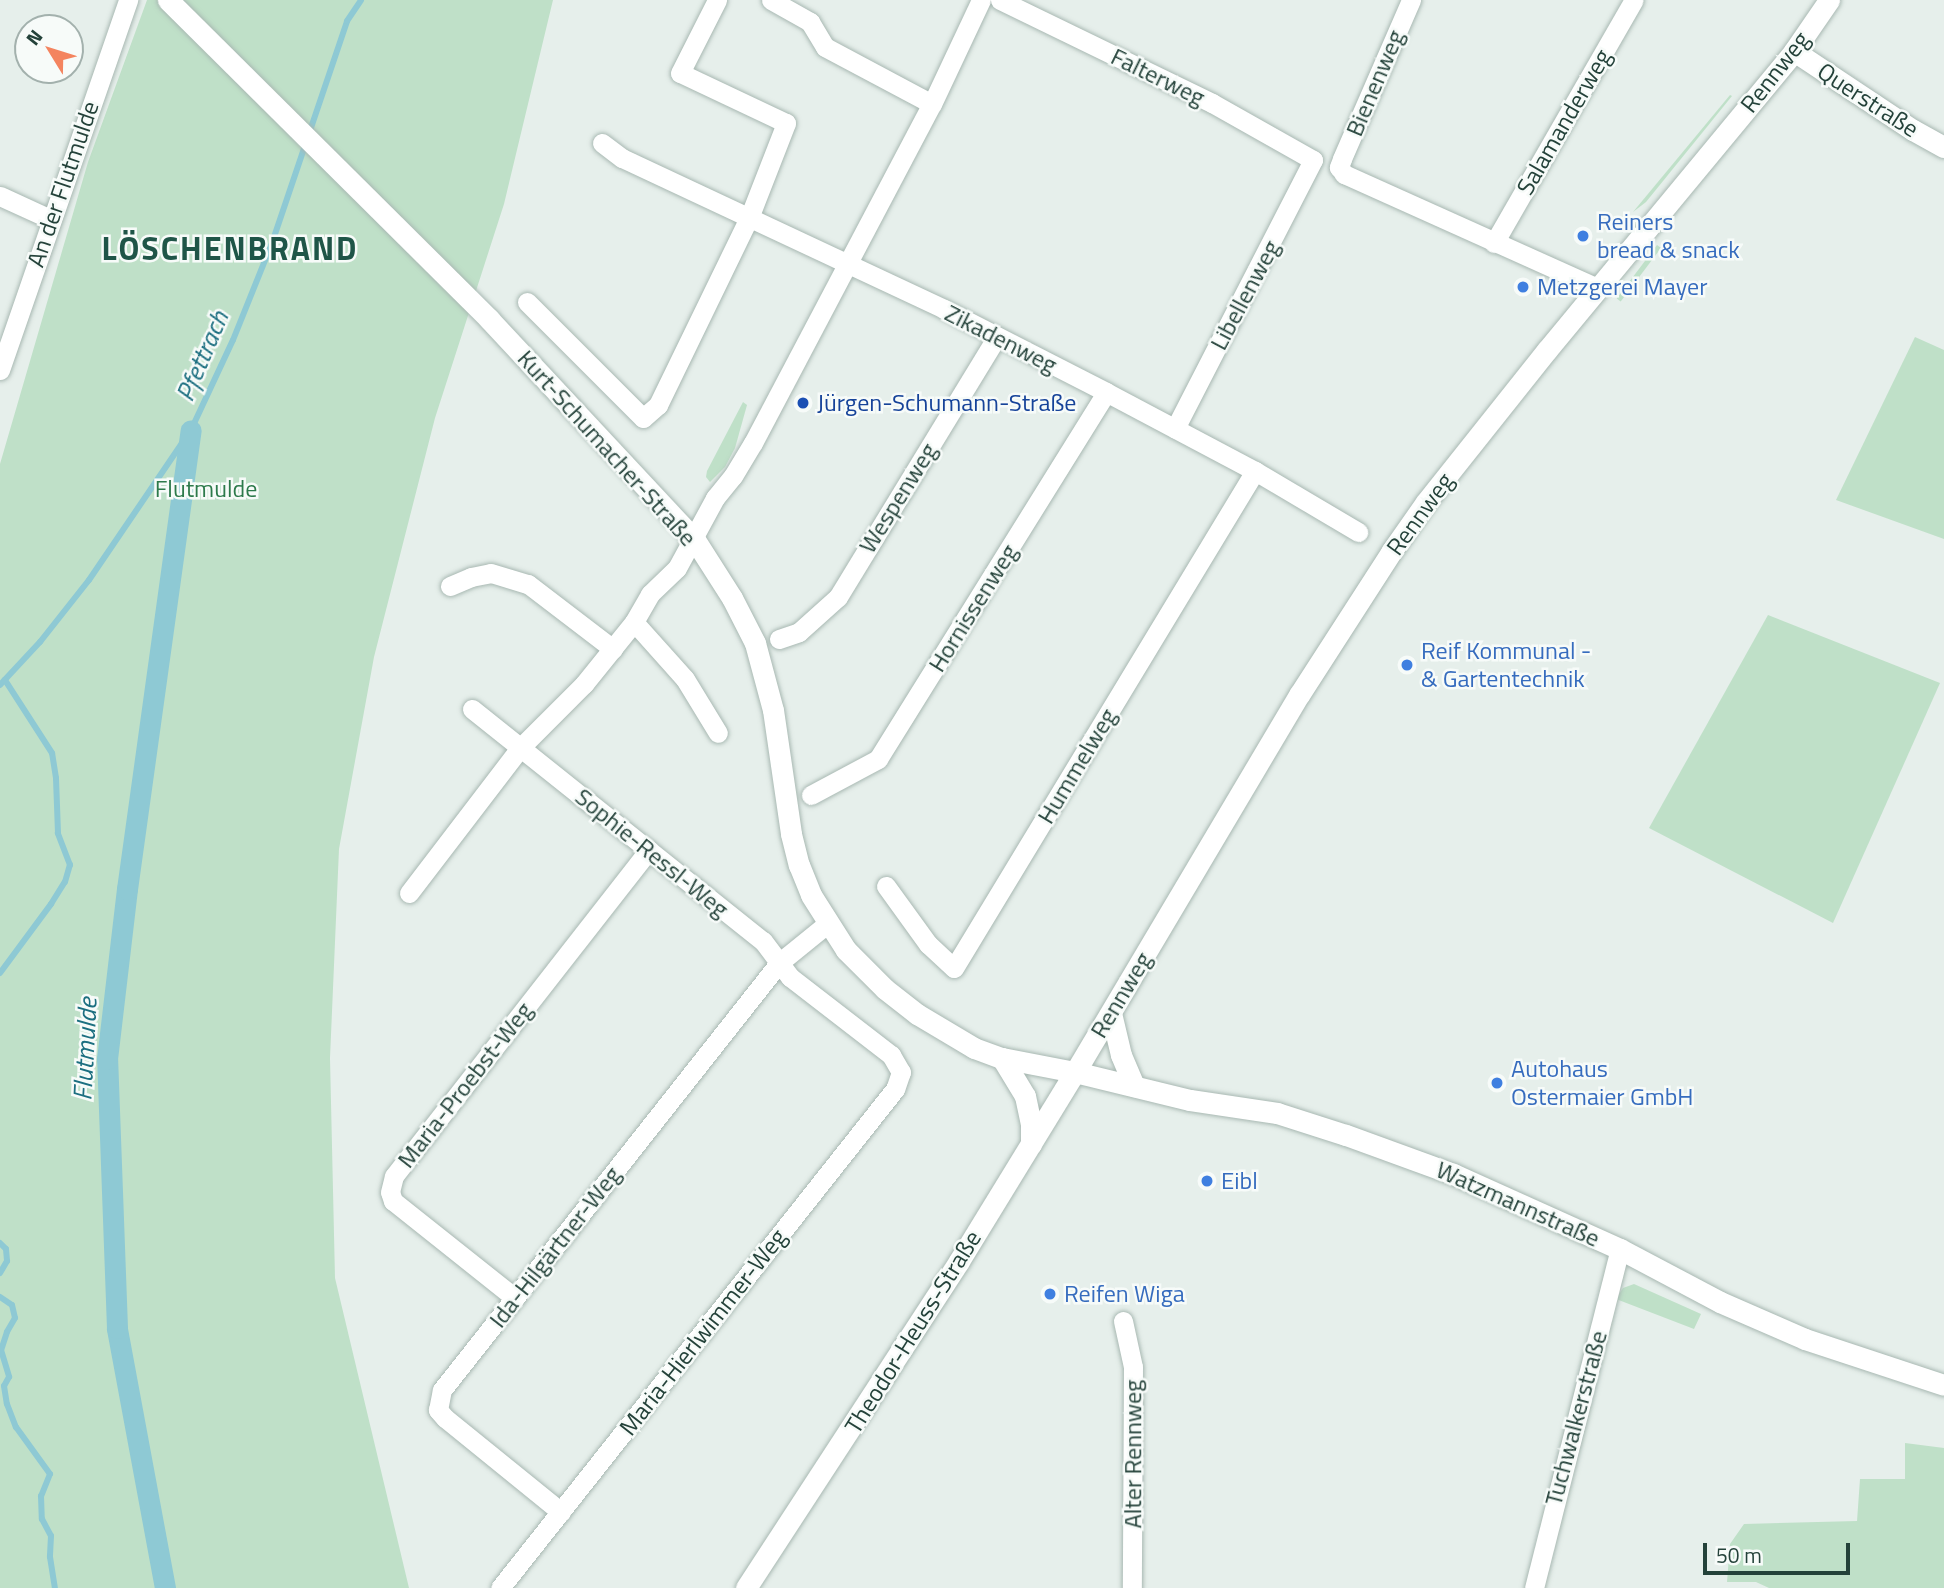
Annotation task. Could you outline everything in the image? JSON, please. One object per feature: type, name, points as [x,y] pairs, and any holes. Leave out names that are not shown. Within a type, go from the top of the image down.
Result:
[{"type":"main road","name":"Kurt-Schumacher-Straße","points":[[168,0],[489,319],[695,540],[732,598],[755,643],[773,710],[791,834],[811,895],[827,924],[866,970],[906,1005],[952,1036],[1002,1058],[1075,1072]]},
{"type":"main road","name":"Rennweg","points":[[1075,1072],[1299,695],[1426,502],[1794,51],[1829,0]]},
{"type":"main road","name":"Querstraße","points":[[1794,51],[1944,148]]},
{"type":"main road","points":[[1111,1013],[1121,1055],[1134,1086]]},
{"type":"main road","points":[[1002,1058],[1026,1096],[1031,1144]]},
{"type":"main road","name":"Watzmannstraße","points":[[1075,1072],[1190,1100],[1277,1113],[1346,1135],[1453,1174],[1620,1249],[1720,1302],[1805,1339],[1944,1385]]},
{"type":"main road","name":"Theodor-Heuss-Straße","points":[[746,1588],[886,1377],[1075,1072]]},
{"type":"street","name":"An der Flutmulde","points":[[0,370],[50,219],[128,0]]},
{"type":"street","points":[[527,302],[643,418],[658,405],[749,218],[786,123],[680,73],[717,0]]},
{"type":"street","points":[[771,0],[810,22],[825,47],[932,104]]},
{"type":"street","points":[[409,893],[520,748],[613,649],[634,622],[650,594],[677,568],[695,540],[715,498],[733,476],[752,443],[932,104],[981,0]]},
{"type":"street","name":"Falterweg","points":[[1000,0],[1212,103],[1313,160]]},
{"type":"street","name":"Bienenweg","points":[[1411,0],[1339,167],[1344,174],[1494,243]]},
{"type":"street","name":"Salamanderweg","points":[[1494,243],[1634,0]]},
{"type":"street","name":"Zikadenweg","points":[[602,143],[622,159],[997,337],[1106,392],[1255,471],[1358,532]]},
{"type":"street","name":"Libellenweg","points":[[1175,429],[1313,160]]},
{"type":"street","points":[[0,196],[50,219]]},
{"type":"street","points":[[1494,243],[1598,288]]},
{"type":"street","name":"Wespenweg","points":[[779,639],[799,632],[838,597],[997,337]]},
{"type":"street","name":"Hornissenweg","points":[[811,795],[878,759],[1106,392]]},
{"type":"street","name":"Hummelweg","points":[[886,886],[928,944],[954,968],[1255,471]]},
{"type":"street","points":[[450,586],[471,577],[491,573],[528,584],[613,649]]},
{"type":"street","points":[[634,622],[685,679],[718,733]]},
{"type":"street","name":"Sophie-Ressl-Weg","points":[[472,709],[763,941],[790,977],[891,1055],[901,1072]]},
{"type":"street","name":"Maria-Proebst-Weg","points":[[515,1298],[393,1201],[390,1192],[394,1176],[649,850]]},
{"type":"street","points":[[779,962],[827,924]]},
{"type":"street","name":"Ida-Hilgärtner-Weg","points":[[561,1512],[439,1410],[442,1390],[779,962]]},
{"type":"street","name":"Maria-Hierlwimmer-Weg","points":[[500,1588],[895,1089],[901,1072]]},
{"type":"street","name":"Tuchwalkerstraße","points":[[1534,1588],[1620,1249]]},
{"type":"street","name":"Alter Rennweg","points":[[1123,1321],[1133,1377],[1132,1588]]},
{"type":"green space","name":"Flutmulde","points":[[147,0],[553,0],[504,204],[435,418],[374,657],[339,849],[330,1058],[335,1278],[409,1588],[0,1588],[0,464],[88,162]]},
{"type":"green space","points":[[1730,95],[1732,96],[1646,202],[1633,212]]},
{"type":"green space","points":[[1657,245],[1661,248],[1621,302],[1617,299]]},
{"type":"green space","points":[[1915,337],[1944,350],[1944,539],[1836,500]]},
{"type":"green space","points":[[743,402],[747,405],[735,448],[725,467],[710,482],[706,477],[707,471]]},
{"type":"green space","points":[[1768,615],[1940,683],[1833,923],[1649,828]]},
{"type":"green space","points":[[1634,1284],[1701,1314],[1694,1329],[1616,1299],[1623,1288]]},
{"type":"green space","points":[[1905,1443],[1944,1448],[1944,1588],[1769,1588],[1756,1582],[1727,1582],[1730,1544],[1744,1524],[1857,1521],[1860,1479],[1905,1479]]},
{"type":"waterway","name":"Pfettrach","points":[[0,685],[40,642],[89,580],[191,430],[233,340],[272,243],[347,21],[361,0]]},
{"type":"waterway","name":"Flutmulde","points":[[165,1588],[117,1328],[107,1059],[127,889],[191,430]]},
{"type":"waterway","points":[[0,973],[51,904],[65,882],[70,865],[58,833],[56,778],[52,753],[5,680]]},
{"type":"waterway","points":[[0,1243],[6,1249],[7,1261],[0,1273]]},
{"type":"waterway","points":[[0,1297],[12,1305],[15,1318],[1,1350],[9,1377],[4,1386],[7,1404],[16,1427],[50,1474],[41,1496],[42,1519],[51,1536],[50,1557],[55,1588]]},
{"type":"place","name":"Reiners bread & snack","points":[[1583,236]]},
{"type":"place","name":"Metzgerei Mayer","points":[[1523,287]]},
{"type":"place","name":"Jürgen-Schumann-Straße","points":[[803,403]]},
{"type":"place","name":"Reif Kommunal - & Gartentechnik","points":[[1407,665]]},
{"type":"place","name":"Autohaus Ostermaier GmbH","points":[[1497,1083]]},
{"type":"place","name":"Eibl","points":[[1207,1181]]},
{"type":"place","name":"Reifen Wiga","points":[[1050,1294]]},
{"type":"district","name":"LÖSCHENBRAND","points":[[230,248]]}]
